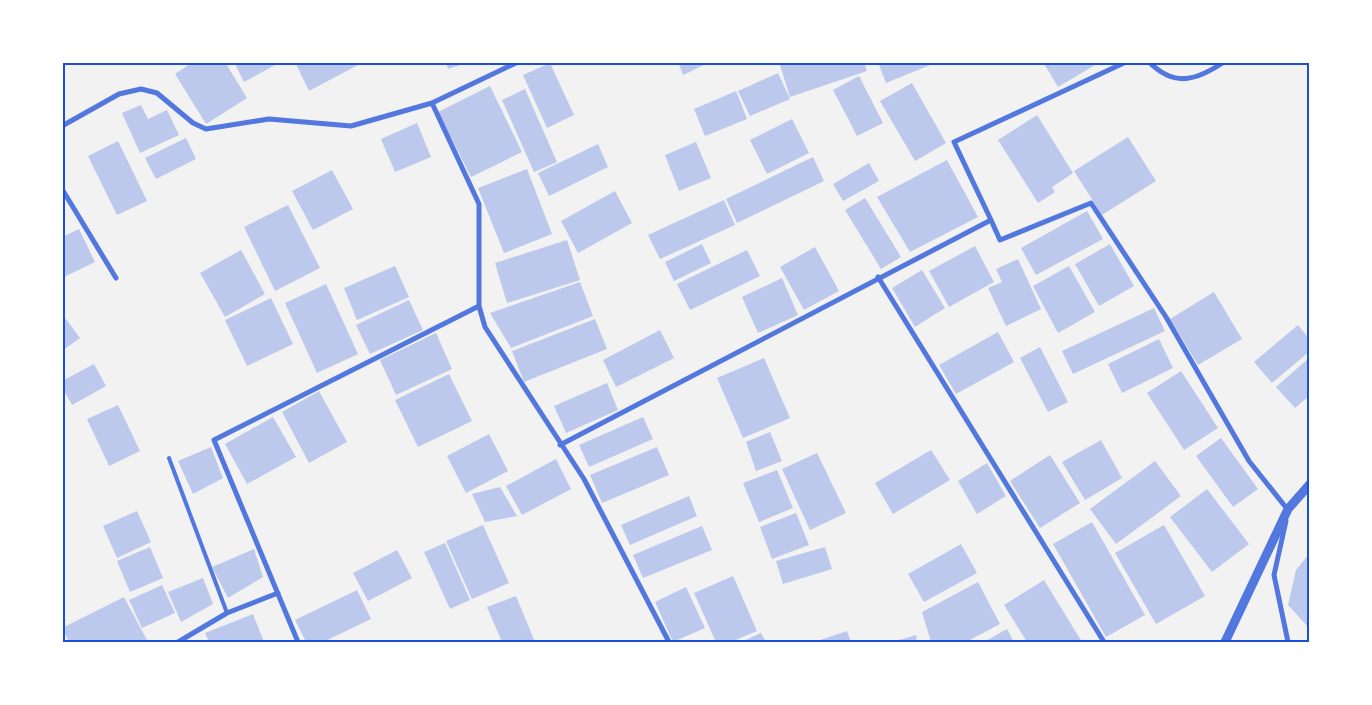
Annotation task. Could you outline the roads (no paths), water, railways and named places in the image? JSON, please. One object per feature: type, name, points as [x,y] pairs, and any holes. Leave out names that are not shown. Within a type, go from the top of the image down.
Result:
[{"type":"street","points":[[62,126],[119,94],[141,88],[157,93],[193,123],[206,129],[269,119],[351,126],[432,103],[518,62]]},
{"type":"street","points":[[1126,62],[954,142],[1000,240],[1091,203],[1166,317],[1250,461],[1288,509]]},
{"type":"street","points":[[1150,62],[1160,73],[1183,79],[1204,76],[1224,62]]},
{"type":"street","points":[[432,103],[479,204],[479,306],[485,327],[560,445],[584,479],[669,642]]},
{"type":"street","points":[[62,189],[116,278]]},
{"type":"street","points":[[560,445],[878,277],[991,220]]},
{"type":"street","points":[[878,277],[1104,642]]},
{"type":"street","points":[[298,642],[214,440],[479,306]]},
{"type":"street","points":[[1225,642],[1288,509],[1310,484]]},
{"type":"street","points":[[1288,509],[1274,575],[1288,642]]},
{"type":"street","points":[[178,642],[226,613],[278,593]]},
{"type":"lane","points":[[169,458],[226,613]]}]
